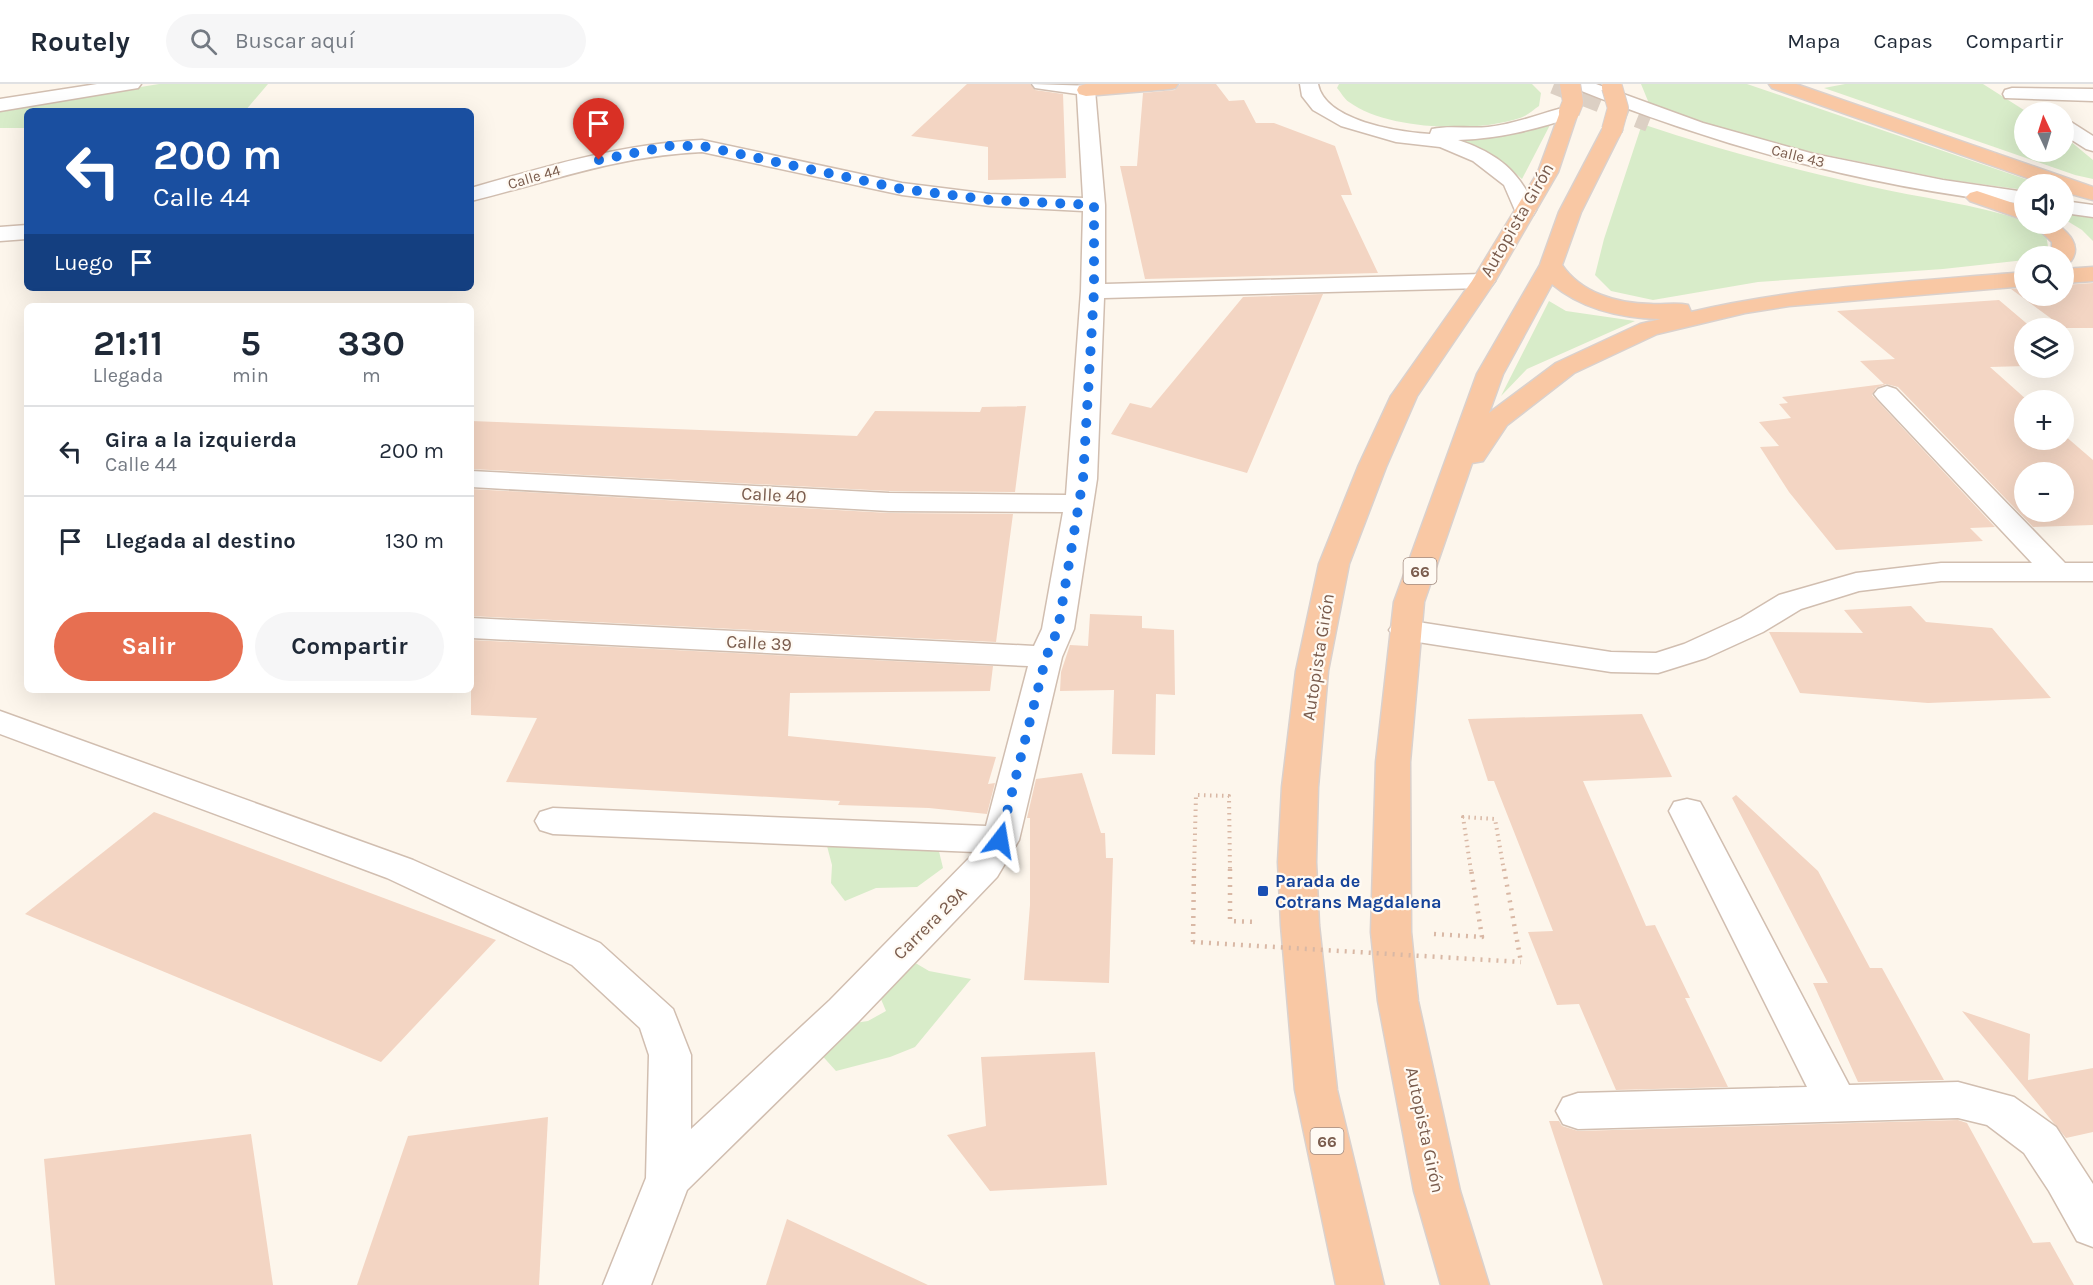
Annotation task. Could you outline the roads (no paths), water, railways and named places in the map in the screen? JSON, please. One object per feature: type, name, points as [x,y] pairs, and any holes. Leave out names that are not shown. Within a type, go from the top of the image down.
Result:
[{"type":"highway","points":[[1086,90],[1169,84]]},
{"type":"highway","name":"Autopista Girón","points":[[1360,1285],[1316,1090],[1300,925],[1297,862],[1300,787],[1312,671],[1334,564],[1372,467],[1404,396],[1483,280],[1548,172],[1572,102],[1570,84]]},
{"type":"highway","points":[[1778,84],[2075,191]]},
{"type":"highway","name":"Autopista Girón","points":[[1465,1285],[1437,1191],[1398,1001],[1391,932],[1393,762],[1405,630],[1409,602],[1490,374],[1551,265],[1570,212],[1612,130],[1618,108],[1611,86]]},
{"type":"highway","points":[[1977,197],[2014,210]]},
{"type":"highway","points":[[2055,234],[2062,240],[2062,246]]},
{"type":"highway","points":[[1551,265],[1556,277],[1570,289],[1592,299],[1619,307],[1648,311],[1677,311],[1743,296],[1840,282],[1943,274],[2014,272]]},
{"type":"highway","points":[[2074,275],[2093,274]]},
{"type":"highway","points":[[1451,486],[1498,419],[1565,368],[1648,329],[1734,308],[1789,299],[2014,280]]},
{"type":"street","points":[[0,105],[132,84]]},
{"type":"street","points":[[1041,84],[1086,90]]},
{"type":"street","points":[[1309,84],[1308,91],[1315,102],[1329,113],[1350,123],[1378,132],[1443,142],[1476,156],[1496,168],[1511,181],[1525,210]]},
{"type":"street","points":[[1328,84],[1330,96],[1345,108],[1370,120],[1405,129],[1483,134],[1518,129],[1569,112]]},
{"type":"street","name":"Calle 43","points":[[1580,84],[1651,113],[1779,152],[1920,182],[2014,196]]},
{"type":"street","points":[[2005,89],[2093,95]]},
{"type":"street","points":[[2005,89],[2026,102]]},
{"type":"street","name":"Carrera 29A","points":[[669,1178],[844,1011],[984,868],[1000,840],[1046,657],[1058,629],[1083,479],[1094,291],[1094,205],[1086,90]]},
{"type":"street","name":"Calle 43","points":[[1649,122],[1716,142],[1834,171],[2014,202]]},
{"type":"street","points":[[2074,133],[2093,145]]},
{"type":"street","name":"Calle 44","points":[[474,194],[636,151],[669,146],[702,146],[902,189],[990,200],[1094,205]]},
{"type":"street","points":[[2075,191],[2093,204]]},
{"type":"street","points":[[2074,208],[2093,211]]},
{"type":"street","points":[[0,234],[24,232]]},
{"type":"street","points":[[1094,291],[1483,280]]},
{"type":"street","points":[[1887,394],[2057,572]]},
{"type":"street","name":"Calle 40","points":[[474,479],[890,502],[1078,504]]},
{"type":"street","points":[[1405,630],[1611,662],[1658,663],[1695,651],[1752,625],[1790,602],[1857,582],[1941,572],[2093,572]]},
{"type":"street","name":"Calle 39","points":[[474,628],[1046,657]]},
{"type":"street","points":[[0,722],[400,869],[586,954],[658,1020],[670,1055],[669,1178],[627,1285]]},
{"type":"street","points":[[1687,811],[1837,1104]]},
{"type":"street","points":[[553,821],[1000,840]]},
{"type":"street","points":[[1578,1112],[1958,1100],[1999,1110],[2040,1140],[2065,1177],[2093,1227]]},
{"type":"tunnel","points":[[1554,84],[1649,122]]},
{"type":"place","name":"Parada de Cotrans Magdalena","points":[[1263,891]]}]
